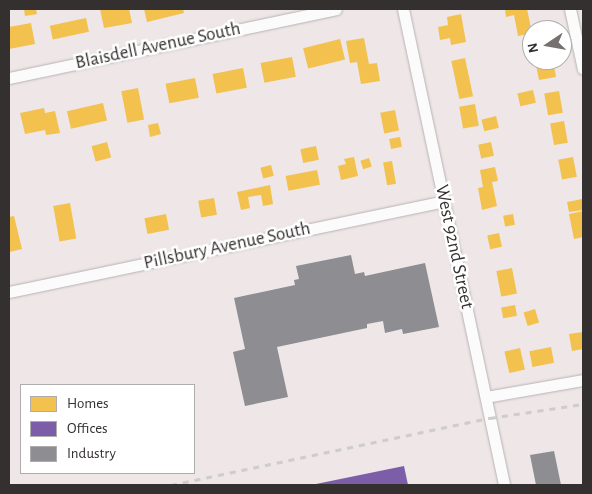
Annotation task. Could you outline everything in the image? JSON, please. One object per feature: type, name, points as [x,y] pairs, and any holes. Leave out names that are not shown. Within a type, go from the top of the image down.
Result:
[{"type":"street","name":"Blaisdell Avenue South","points":[[9,78],[336,9]]},
{"type":"street","name":"West 92nd Street","points":[[403,9],[504,485]]},
{"type":"street","points":[[570,9],[583,69]]},
{"type":"street","name":"Pillsbury Avenue South","points":[[9,292],[444,201]]},
{"type":"street","points":[[486,397],[583,380]]},
{"type":"building: Homes","points":[[24,9],[36,9],[37,14],[25,16]]},
{"type":"building: Homes","points":[[100,9],[129,9],[132,23],[104,28]]},
{"type":"building: Homes","points":[[144,9],[183,9],[184,13],[147,22]]},
{"type":"building: Homes","points":[[505,9],[527,9],[529,20],[522,20],[522,35],[518,36],[514,15],[506,17]]},
{"type":"building: Homes","points":[[461,14],[466,42],[451,45],[450,38],[440,40],[438,27],[448,25],[447,17]]},
{"type":"building: Homes","points":[[86,18],[89,32],[53,39],[50,26]]},
{"type":"building: Homes","points":[[31,23],[35,44],[9,49],[9,27]]},
{"type":"building: Homes","points":[[364,38],[369,64],[377,63],[380,81],[361,84],[357,62],[350,63],[346,41]]},
{"type":"building: Homes","points":[[340,39],[345,59],[308,69],[303,48]]},
{"type":"building: Homes","points":[[292,57],[296,77],[264,83],[261,63]]},
{"type":"building: Homes","points":[[465,58],[473,96],[459,99],[451,61]]},
{"type":"building: Homes","points":[[243,68],[247,88],[216,94],[213,74]]},
{"type":"building: Homes","points":[[537,70],[555,70],[556,77],[539,80]]},
{"type":"building: Homes","points":[[195,78],[199,98],[169,103],[166,84]]},
{"type":"building: Homes","points":[[138,88],[144,119],[127,123],[121,91]]},
{"type":"building: Homes","points":[[533,90],[536,103],[520,106],[517,94]]},
{"type":"building: Homes","points":[[559,91],[563,113],[548,115],[544,94]]},
{"type":"building: Homes","points":[[103,103],[107,121],[71,129],[67,111]]},
{"type":"building: Homes","points":[[475,104],[479,126],[463,128],[459,107]]},
{"type":"building: Homes","points":[[44,108],[45,113],[55,111],[60,133],[46,135],[45,130],[25,134],[20,113]]},
{"type":"building: Homes","points":[[395,110],[399,131],[384,133],[380,113]]},
{"type":"building: Homes","points":[[496,116],[499,128],[484,131],[481,120]]},
{"type":"building: Homes","points":[[564,121],[568,143],[554,145],[550,123]]},
{"type":"building: Homes","points":[[158,123],[161,134],[150,137],[148,125]]},
{"type":"building: Homes","points":[[400,137],[402,147],[391,149],[389,139]]},
{"type":"building: Homes","points":[[107,142],[111,157],[96,162],[92,146]]},
{"type":"building: Homes","points":[[491,142],[494,156],[481,158],[478,145]]},
{"type":"building: Homes","points":[[316,146],[319,160],[303,163],[300,149]]},
{"type":"building: Homes","points":[[354,157],[358,176],[341,180],[338,166],[346,164],[344,159]]},
{"type":"building: Homes","points":[[573,157],[577,177],[562,179],[558,160]]},
{"type":"building: Homes","points":[[369,158],[372,167],[363,169],[360,161]]},
{"type":"building: Homes","points":[[392,161],[396,184],[387,185],[383,163]]},
{"type":"building: Homes","points":[[271,165],[274,176],[263,178],[260,168]]},
{"type":"building: Homes","points":[[495,167],[498,181],[492,182],[497,206],[482,210],[478,188],[483,187],[480,170]]},
{"type":"building: Homes","points":[[317,170],[320,185],[288,191],[286,176]]},
{"type":"building: Homes","points":[[270,185],[273,204],[263,206],[261,195],[248,197],[250,208],[241,210],[237,192]]},
{"type":"building: Homes","points":[[214,198],[217,215],[201,218],[198,201]]},
{"type":"building: Homes","points":[[582,199],[583,210],[569,212],[567,202]]},
{"type":"building: Homes","points":[[70,203],[76,238],[60,241],[53,206]]},
{"type":"building: Homes","points":[[583,211],[583,237],[574,239],[569,214]]},
{"type":"building: Homes","points":[[166,214],[169,230],[147,234],[144,218]]},
{"type":"building: Homes","points":[[513,214],[515,225],[505,227],[503,216]]},
{"type":"building: Homes","points":[[14,216],[22,249],[9,252],[9,217]]},
{"type":"building: Homes","points":[[499,233],[502,247],[490,249],[487,235]]},
{"type":"building: Homes","points":[[512,268],[517,294],[501,297],[496,271]]},
{"type":"building: Homes","points":[[515,305],[517,316],[503,318],[501,307]]},
{"type":"building: Homes","points":[[535,309],[539,322],[528,326],[524,313]]},
{"type":"building: Homes","points":[[583,332],[583,349],[572,351],[569,334]]},
{"type":"building: Homes","points":[[551,347],[554,363],[532,367],[529,351]]},
{"type":"building: Homes","points":[[520,348],[525,369],[509,373],[504,352]]},
{"type":"building: Offices","points":[[404,466],[408,485],[316,485],[316,484]]},
{"type":"building: Industry","points":[[351,255],[355,274],[364,272],[365,276],[425,263],[439,327],[403,334],[402,329],[385,333],[383,321],[367,324],[367,328],[277,347],[288,397],[245,406],[233,352],[245,349],[234,298],[295,285],[294,280],[299,279],[296,266]]},
{"type":"building: Industry","points":[[554,451],[561,485],[536,485],[530,455]]},
{"type":"railway","points":[[171,485],[490,418],[583,404]]}]
